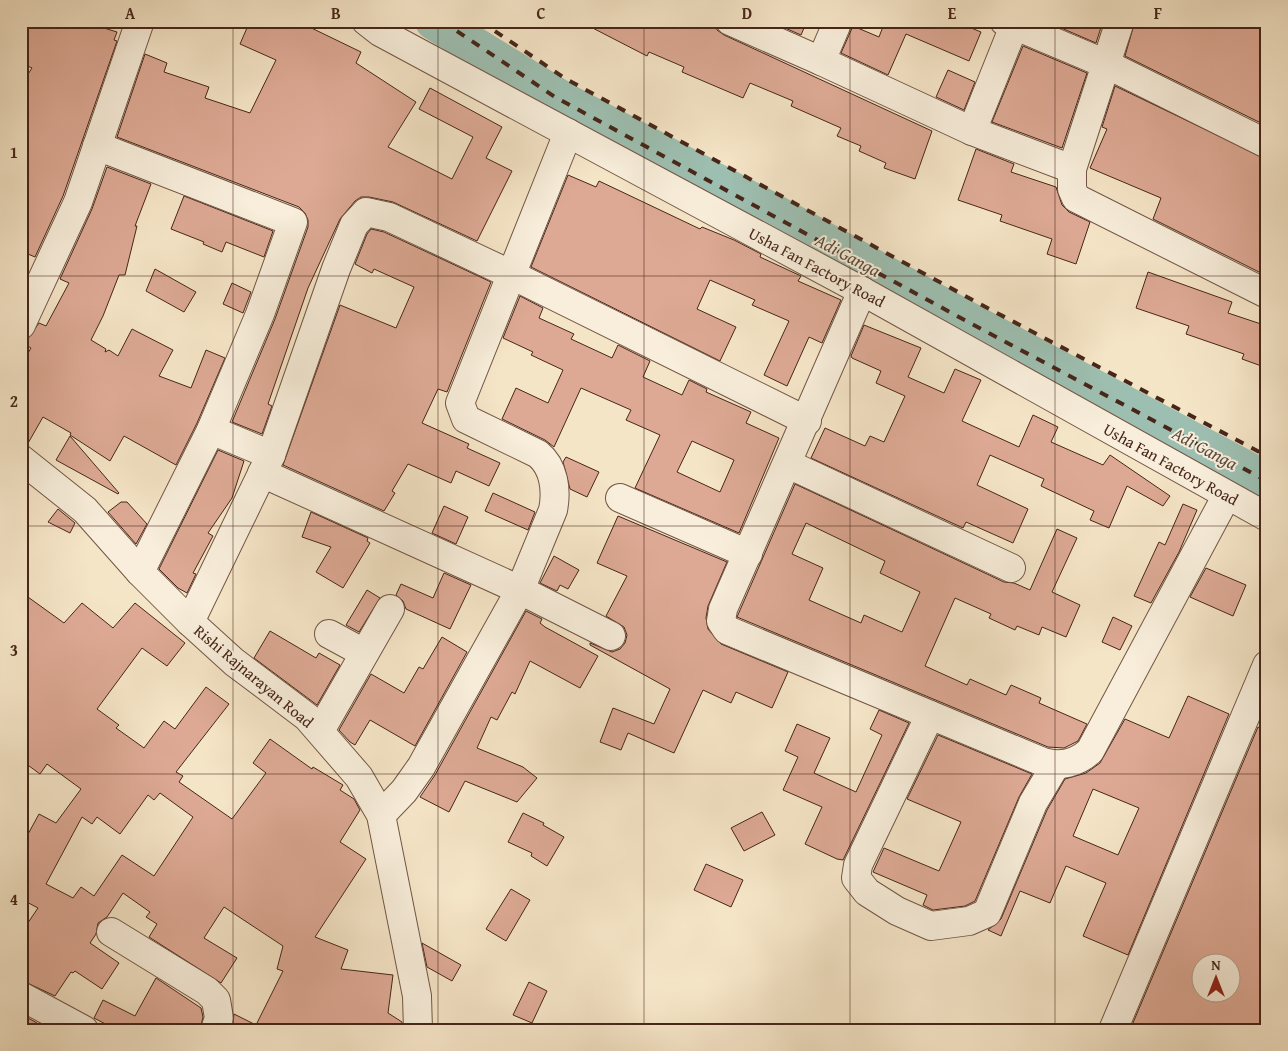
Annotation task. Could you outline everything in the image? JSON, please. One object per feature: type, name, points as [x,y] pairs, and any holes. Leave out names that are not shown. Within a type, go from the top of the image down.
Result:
[{"type":"street","points":[[21,325],[78,202],[140,21]]},
{"type":"street","name":"Usha Fan Factory Road","points":[[366,21],[380,32],[862,291],[1267,517]]},
{"type":"street","points":[[730,21],[972,131],[1072,169]]},
{"type":"street","points":[[821,61],[838,21]]},
{"type":"street","points":[[1120,21],[1072,169],[1072,189],[1076,198],[1267,294]]},
{"type":"street","points":[[972,131],[1012,23],[1106,64],[1267,144]]},
{"type":"street","points":[[381,815],[404,791],[421,766],[520,590],[553,510],[555,499],[552,470],[547,462],[538,454],[466,419],[460,403],[568,133]]},
{"type":"street","points":[[97,146],[293,222],[260,314],[211,430],[140,572]]},
{"type":"street","points":[[190,622],[266,464],[336,269],[359,217],[366,212],[389,217],[510,274],[806,421]]},
{"type":"street","points":[[862,291],[723,609],[721,621],[727,630],[1055,766],[1075,761],[1090,751],[1227,495]]},
{"type":"street","points":[[211,430],[266,464],[612,636]]},
{"type":"street","name":"Rishi Rajnarayan Road","points":[[21,459],[85,510],[140,572],[190,622],[234,662],[307,717],[359,777],[381,815],[417,996],[418,1030]]},
{"type":"street","points":[[788,464],[1011,568]]},
{"type":"street","points":[[620,498],[748,554]]},
{"type":"street","points":[[320,731],[390,609]]},
{"type":"street","points":[[329,634],[364,653]]},
{"type":"street","points":[[1113,1030],[1267,664]]},
{"type":"street","points":[[930,715],[858,865],[856,878],[867,892],[897,911],[931,926],[970,921],[987,912],[1033,802],[1055,766]]},
{"type":"street","points":[[111,932],[207,991],[216,1000],[219,1018],[215,1030]]},
{"type":"street","points":[[21,996],[68,1026]]},
{"type":"building","points":[[21,21],[81,21],[117,32],[114,40],[117,41],[63,196],[35,257],[21,251],[21,85],[32,68],[21,63]]},
{"type":"building","points":[[250,21],[297,21],[361,52],[356,63],[416,102],[388,147],[452,179],[473,137],[419,109],[430,88],[502,127],[486,158],[512,171],[477,241],[393,202],[369,197],[361,197],[355,201],[340,219],[308,288],[268,404],[272,406],[262,434],[232,422],[275,319],[308,227],[305,213],[299,207],[117,137],[145,54],[167,63],[164,72],[209,87],[205,98],[250,113],[276,60],[240,44]]},
{"type":"building","points":[[579,21],[715,21],[717,30],[724,35],[932,131],[915,179],[884,168],[886,163],[859,151],[861,146],[837,136],[841,128],[791,106],[793,101],[750,83],[743,98],[682,72],[684,67],[649,52],[647,56]]},
{"type":"building","points":[[769,21],[807,21],[801,35]]},
{"type":"building","points":[[877,21],[954,21],[981,32],[969,61],[906,34],[888,75],[841,53],[853,26],[879,37],[884,24]]},
{"type":"building","points":[[1045,21],[1103,21],[1096,43]]},
{"type":"building","points":[[1135,21],[1248,21],[1267,29],[1267,126],[1125,56]]},
{"type":"building","points":[[1023,46],[1087,73],[1062,148],[992,122]]},
{"type":"building","points":[[948,70],[975,82],[964,110],[936,97]]},
{"type":"building","points":[[1115,86],[1267,159],[1267,276],[1153,219],[1161,198],[1090,168],[1107,129],[1102,127]]},
{"type":"building","points":[[976,149],[1014,164],[1011,172],[1056,187],[1062,205],[1069,212],[1090,222],[1076,264],[1047,254],[1052,239],[1000,221],[1002,215],[958,200]]},
{"type":"building","points":[[107,167],[151,184],[135,226],[137,226],[125,275],[119,275],[103,316],[91,340],[106,349],[105,352],[109,350],[118,356],[132,329],[173,350],[159,376],[191,388],[206,350],[225,358],[197,423],[176,465],[124,436],[110,461],[70,435],[71,433],[43,417],[27,445],[21,444],[21,365],[31,348],[24,344],[39,323],[46,326],[69,283],[60,279],[92,209]]},
{"type":"building","points":[[568,175],[596,187],[599,181],[700,229],[702,227],[734,240],[761,254],[760,257],[801,276],[798,281],[841,300],[822,343],[809,337],[787,386],[764,375],[789,321],[752,305],[755,300],[710,280],[697,309],[736,327],[720,361],[531,267]]},
{"type":"building","points":[[184,196],[273,231],[264,257],[226,242],[222,252],[203,244],[204,242],[171,229]]},
{"type":"building","points":[[371,229],[384,232],[491,282],[447,392],[438,389],[422,423],[469,444],[467,448],[500,463],[489,486],[456,471],[451,483],[408,464],[392,491],[395,493],[384,511],[283,465],[340,305],[396,328],[414,287],[374,269],[372,273],[355,264],[367,234]]},
{"type":"building","points":[[155,269],[196,292],[184,312],[146,291]]},
{"type":"building","points":[[1148,272],[1232,302],[1228,313],[1267,326],[1267,368],[1242,359],[1244,354],[1186,334],[1189,326],[1136,308]]},
{"type":"building","points":[[232,283],[251,292],[243,313],[223,304]]},
{"type":"building","points":[[520,296],[543,308],[539,318],[574,334],[571,339],[612,358],[618,345],[650,361],[643,377],[682,395],[689,380],[707,389],[706,392],[751,412],[746,423],[779,438],[739,533],[635,488],[660,435],[626,420],[631,410],[581,388],[554,447],[545,440],[502,419],[516,388],[548,403],[563,370],[531,355],[533,352],[503,338]],"holes":[[[692,441],[734,460],[720,492],[677,472]]]},
{"type":"building","points":[[864,325],[921,348],[908,377],[944,393],[955,369],[981,380],[962,421],[1019,447],[1033,415],[1058,427],[1051,442],[1103,465],[1110,455],[1170,496],[1163,506],[1127,486],[1109,528],[1090,520],[1094,511],[1041,486],[1044,479],[990,455],[977,485],[1028,509],[1013,543],[966,522],[963,528],[811,458],[825,428],[865,446],[870,436],[884,442],[905,396],[876,383],[881,371],[852,358],[851,356]]},
{"type":"building","points":[[70,436],[119,493],[118,494],[56,460]]},
{"type":"building","points":[[218,450],[244,461],[232,498],[208,533],[213,536],[193,573],[196,574],[187,593],[178,588],[159,569]]},
{"type":"building","points":[[566,457],[599,472],[587,497],[570,489],[563,462]]},
{"type":"building","points":[[795,484],[1004,582],[1014,583],[1030,590],[1057,529],[1077,538],[1052,592],[1080,605],[1066,637],[1042,627],[1039,635],[1017,626],[1015,630],[989,618],[991,614],[955,598],[925,666],[967,685],[970,679],[1006,695],[1011,685],[1041,698],[1039,703],[1087,724],[1078,741],[1064,748],[1048,747],[737,617]],"holes":[[[806,523],[885,561],[880,573],[920,592],[902,632],[864,615],[861,623],[809,600],[823,568],[792,554]]]},
{"type":"building","points":[[493,493],[535,512],[528,530],[485,511]]},
{"type":"building","points":[[121,502],[127,502],[147,524],[136,544],[108,512]]},
{"type":"building","points":[[1183,504],[1197,510],[1179,552],[1151,603],[1134,596],[1159,542],[1165,545]]},
{"type":"building","points":[[444,506],[468,517],[456,544],[432,533]]},
{"type":"building","points":[[58,509],[75,523],[70,533],[48,522]]},
{"type":"building","points":[[311,512],[368,538],[367,541],[370,543],[343,588],[316,572],[331,547],[302,537]]},
{"type":"building","points":[[618,516],[727,562],[708,606],[706,618],[708,629],[721,644],[788,672],[772,708],[736,692],[731,703],[703,690],[674,753],[628,733],[621,750],[600,742],[613,708],[654,724],[670,689],[590,645],[590,643],[612,652],[620,649],[625,643],[627,635],[624,627],[606,616],[627,576],[597,563]]},
{"type":"building","points":[[554,556],[579,570],[568,589],[560,585],[557,591],[540,583]]},
{"type":"building","points":[[1206,568],[1246,585],[1233,616],[1190,597]]},
{"type":"building","points":[[444,573],[471,585],[450,629],[406,609],[403,601],[396,595],[401,584],[433,598]]},
{"type":"building","points":[[367,590],[380,598],[359,632],[346,625]]},
{"type":"building","points":[[21,592],[64,623],[82,603],[113,628],[135,603],[185,643],[167,666],[142,648],[97,709],[119,725],[116,728],[144,748],[164,721],[175,729],[206,687],[229,704],[176,772],[183,776],[179,782],[232,819],[266,773],[253,763],[270,739],[312,769],[313,767],[343,785],[340,790],[354,799],[360,810],[340,842],[366,859],[315,937],[348,950],[341,969],[393,975],[388,1013],[402,1022],[402,1030],[232,1030],[234,1014],[256,1025],[283,971],[277,969],[283,946],[224,907],[204,938],[237,958],[221,983],[149,937],[157,924],[146,917],[150,912],[123,893],[107,917],[98,923],[96,934],[90,943],[119,963],[102,989],[75,971],[71,972],[55,996],[21,980],[21,933],[38,908],[21,899],[21,847],[39,814],[56,823],[81,789],[47,764],[40,774],[21,760]],"holes":[[[160,793],[193,817],[154,876],[122,855],[94,896],[81,887],[73,898],[46,884],[82,817],[92,824],[97,817],[120,834],[148,795],[154,800]]]},
{"type":"building","points":[[526,611],[542,619],[540,623],[545,627],[598,656],[580,688],[530,661],[515,694],[512,692],[497,720],[491,717],[477,748],[523,767],[537,778],[517,802],[465,781],[449,812],[420,797],[435,775]]},
{"type":"building","points":[[1113,617],[1132,626],[1120,650],[1102,642]]},
{"type":"building","points":[[270,631],[316,658],[319,653],[340,665],[317,705],[254,658]]},
{"type":"building","points":[[442,637],[467,652],[415,746],[370,720],[355,745],[350,742],[339,730],[371,674],[404,693],[419,667],[423,669]]},
{"type":"building","points":[[1188,696],[1229,714],[1128,955],[1083,936],[1106,883],[1066,866],[1050,903],[1020,891],[1001,936],[988,930],[1001,919],[1047,810],[1065,779],[1086,773],[1100,763],[1125,719],[1169,738]],"holes":[[[1093,789],[1139,808],[1118,855],[1073,836]]]},
{"type":"building","points":[[879,710],[909,723],[843,860],[837,859],[805,844],[822,807],[783,790],[798,757],[785,751],[797,724],[830,738],[814,773],[856,792],[882,735],[870,729]]},
{"type":"building","points":[[1258,727],[1267,731],[1267,1030],[1130,1030]]},
{"type":"building","points":[[938,735],[1032,774],[1019,797],[975,901],[965,906],[933,910],[923,905],[927,895],[873,872],[884,848],[939,871],[961,822],[907,799]]},
{"type":"building","points":[[762,812],[775,835],[744,851],[731,828]]},
{"type":"building","points":[[523,813],[544,823],[543,825],[564,837],[547,866],[531,856],[532,853],[508,842]]},
{"type":"building","points":[[706,864],[743,880],[731,907],[694,890]]},
{"type":"building","points":[[511,889],[530,900],[506,941],[486,929]]},
{"type":"building","points":[[422,943],[461,965],[452,981],[427,967]]},
{"type":"building","points":[[156,978],[201,1008],[203,1017],[200,1030],[117,1030],[94,1018],[103,1000],[135,1016]]},
{"type":"building","points":[[529,982],[547,991],[532,1023],[513,1015]]},
{"type":"building","points":[[21,1014],[37,1023],[33,1030],[21,1030]]},
{"type":"waterway","name":"Adi Ganga","points":[[434,21],[567,103],[765,208],[976,325],[1267,481]]},
{"type":"railway","points":[[442,21],[555,97],[970,323],[1267,481]]},
{"type":"railway","points":[[480,21],[566,79],[980,304],[1267,456]]}]
